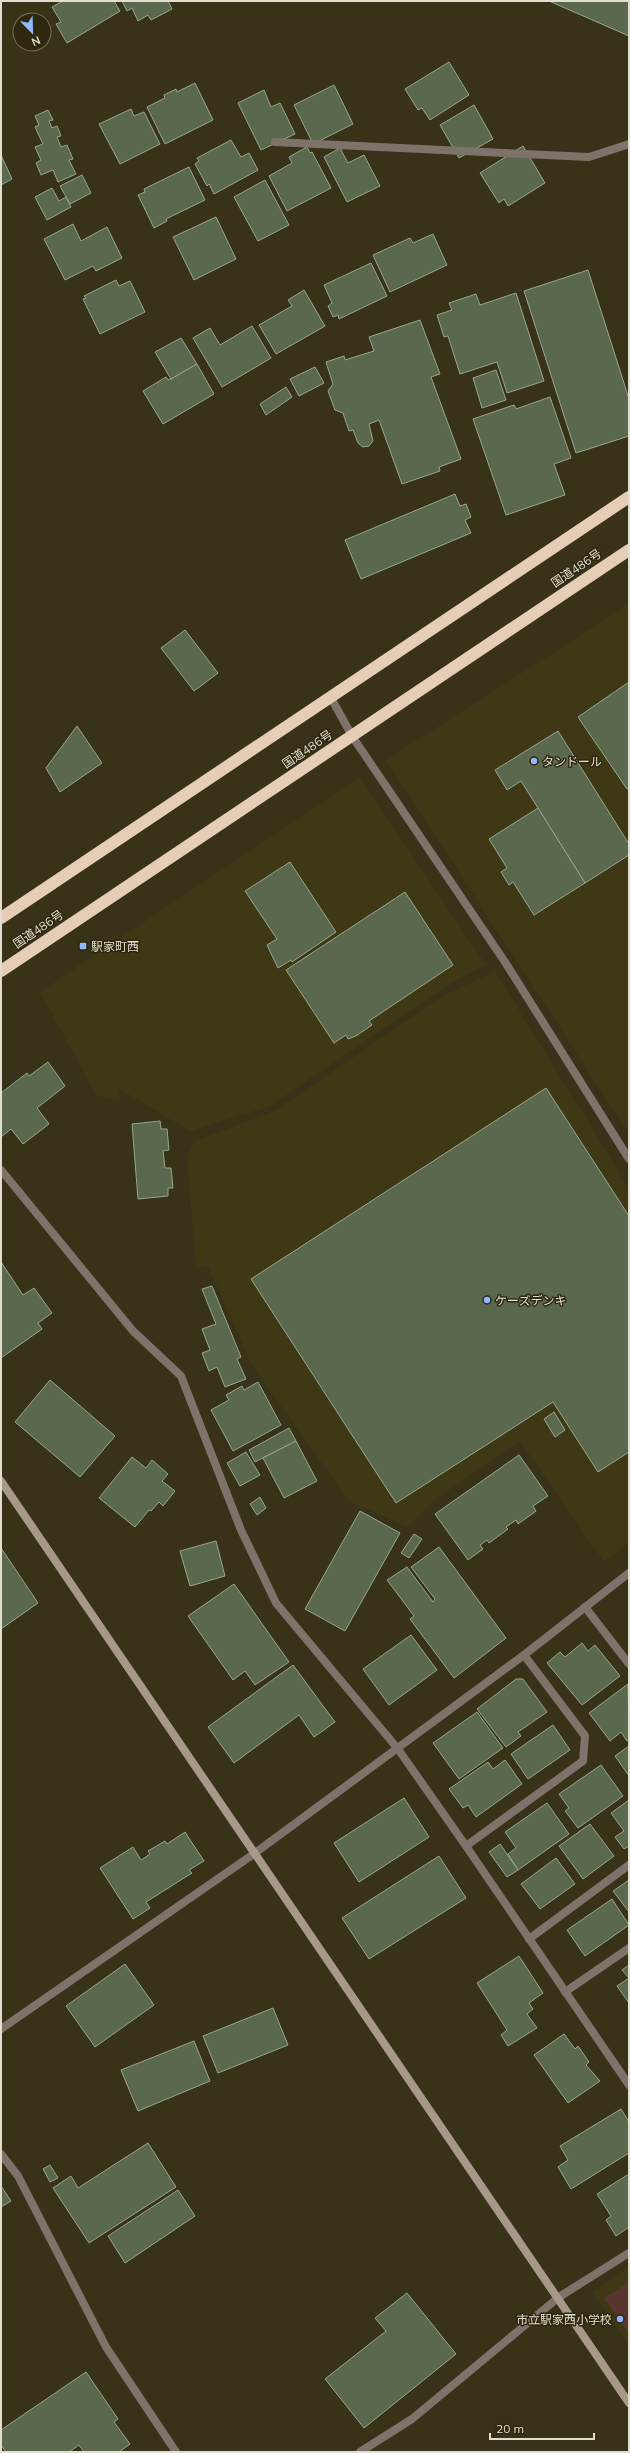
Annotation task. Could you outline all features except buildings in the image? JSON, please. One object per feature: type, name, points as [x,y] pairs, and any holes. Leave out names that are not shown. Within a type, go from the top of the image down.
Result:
[{"type":"highway","points":[[1,918],[629,497]]},
{"type":"highway","name":"国道486号","points":[[1,971],[629,550]]},
{"type":"street","points":[[275,142],[589,157],[629,144]]},
{"type":"street","points":[[330,696],[352,736],[505,962],[629,1159]]},
{"type":"street","points":[[1,1170],[133,1331],[181,1376],[242,1530],[276,1603],[398,1749],[466,1846],[629,2086]]},
{"type":"street","points":[[1,1481],[559,2297],[629,2403]]},
{"type":"street","points":[[1,2029],[255,1853],[524,1655],[629,1573]]},
{"type":"street","points":[[585,1607],[629,1664]]},
{"type":"street","points":[[466,1846],[583,1761],[585,1736],[524,1655]]},
{"type":"street","points":[[529,1939],[629,1865]]},
{"type":"street","points":[[565,1992],[629,1948]]},
{"type":"street","points":[[1,2154],[18,2176],[106,2347],[176,2452]]},
{"type":"street","points":[[360,2452],[412,2419],[559,2297],[629,2254]]},
{"type":"shaded area","points":[[629,604],[629,1134],[386,760]]},
{"type":"shaded area","points":[[360,777],[486,965],[453,982],[270,1106],[190,1131],[118,1088],[120,1101],[96,1095],[40,992]]},
{"type":"shaded area","points":[[495,971],[629,1188],[629,1543],[604,1562],[520,1441],[433,1501],[407,1527],[349,1501],[252,1366],[208,1266],[196,1268],[187,1157],[195,1141],[275,1111],[441,997]]},
{"type":"shaded area","name":"市立駅家西小学校","points":[[629,2267],[629,2346],[592,2292]]},
{"type":"shaded area","points":[[629,2282],[629,2333],[604,2298]]},
{"type":"place","name":"タンドール","points":[[534,761]]},
{"type":"place","name":"駅家町西","points":[[83,946]]},
{"type":"place","name":"ケーズデンキ","points":[[487,1300]]},
{"type":"place","name":"市立駅家西小学校","points":[[620,2319]]}]
